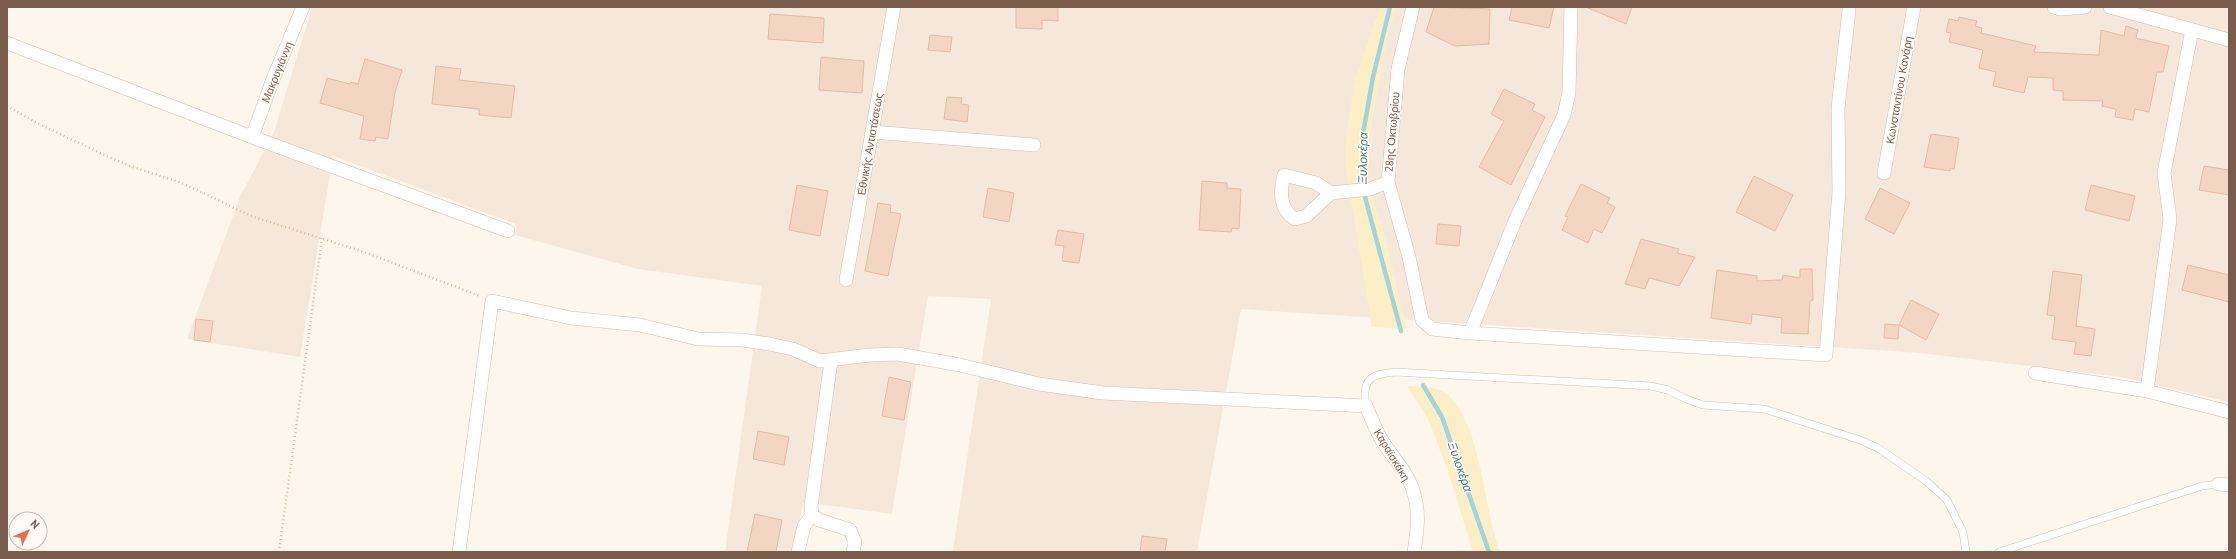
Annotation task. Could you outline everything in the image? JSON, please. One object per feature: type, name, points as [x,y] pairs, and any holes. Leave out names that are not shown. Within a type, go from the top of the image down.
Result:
[{"type":"street","name":"Μακρυγιάννη","points":[[252,137],[273,79],[303,7]]},
{"type":"street","name":"Εθνικής Αντιστάσεως","points":[[846,280],[894,7]]},
{"type":"street","name":"28ης Οκτωβρίου","points":[[1413,7],[1398,69],[1388,182],[1409,257],[1420,314],[1427,325],[1439,331],[1470,333]]},
{"type":"street","points":[[1571,7],[1569,93],[1564,115],[1515,221],[1470,333],[1826,355],[1839,192],[1838,108],[1849,10]]},
{"type":"street","name":"Κωνσταντίνου Κανάρη","points":[[1884,173],[1914,7]]},
{"type":"street","points":[[2054,7],[2061,9],[2085,7]]},
{"type":"street","points":[[2110,7],[2229,40]]},
{"type":"street","points":[[2147,391],[2170,219],[2164,173],[2192,30]]},
{"type":"street","points":[[7,43],[252,137],[508,231]]},
{"type":"street","points":[[872,132],[1034,145]]},
{"type":"street","points":[[1331,193],[1353,192],[1370,189],[1388,182]]},
{"type":"street","points":[[459,552],[492,301],[571,318],[640,325],[698,339],[743,340],[770,344],[793,349],[820,361],[831,361],[870,355],[898,354],[960,365],[1039,384],[1103,393],[1366,406]]},
{"type":"street","points":[[798,552],[804,526],[812,515],[811,506],[831,361]]},
{"type":"street","points":[[2035,374],[2147,391],[2229,412]]},
{"type":"street","name":"Καραϊσκάκη","points":[[1366,406],[1381,438],[1406,475],[1414,494],[1418,531],[1414,552]]},
{"type":"street","points":[[812,515],[819,520],[850,530],[855,542],[853,552]]},
{"type":"lane","points":[[1366,406],[1363,392],[1368,380],[1379,374],[1396,372],[1651,386],[1668,390],[1703,405],[1764,409],[1860,440],[1889,455],[1926,481],[1947,500],[1964,532],[1966,552]]},
{"type":"lane","points":[[1998,552],[2202,486],[2223,485]]},
{"type":"path","points":[[7,106],[35,122],[130,166],[182,183],[257,219],[322,238],[388,261],[492,301]]},
{"type":"path","points":[[279,552],[322,238]]},
{"type":"shaded area","points":[[312,7],[2229,7],[2229,402],[2121,377],[1920,353],[1241,309],[1197,552],[955,552],[953,551],[991,299],[928,296],[892,514],[803,502],[794,552],[725,552],[762,286],[638,269],[515,235],[516,224],[333,156],[300,357],[187,339],[240,197],[274,132]]},
{"type":"sand","points":[[1380,7],[1396,7],[1387,38],[1368,146],[1367,181],[1382,225],[1407,329],[1372,327],[1347,177],[1345,148],[1354,83]]},
{"type":"sand","points":[[1407,386],[1440,389],[1456,404],[1466,422],[1474,443],[1494,534],[1500,552],[1473,552],[1448,471],[1428,419]]},
{"type":"building","points":[[1016,7],[1058,7],[1058,21],[1042,20],[1042,29],[1016,28]]},
{"type":"building","points":[[1434,7],[1490,9],[1489,44],[1455,46],[1426,32]]},
{"type":"building","points":[[1512,7],[1554,7],[1549,28],[1509,20]]},
{"type":"building","points":[[1586,7],[1632,7],[1626,24]]},
{"type":"building","points":[[770,14],[824,18],[823,43],[768,39]]},
{"type":"building","points":[[1959,17],[1977,21],[1975,26],[1982,28],[1981,33],[2036,46],[2034,52],[2099,55],[2101,30],[2124,36],[2126,26],[2138,30],[2136,38],[2169,46],[2163,72],[2157,72],[2149,112],[2135,109],[2133,120],[2115,117],[2116,109],[2102,106],[2103,101],[2063,100],[2063,91],[2053,90],[2053,78],[2028,77],[2024,93],[1993,86],[1996,72],[1979,68],[1983,50],[1949,42],[1951,33],[1946,32],[1949,19],[1958,21]]},
{"type":"building","points":[[930,35],[952,37],[950,52],[928,50]]},
{"type":"building","points":[[821,57],[864,61],[862,93],[819,90]]},
{"type":"building","points":[[365,59],[402,70],[395,92],[388,139],[376,137],[375,141],[360,139],[364,116],[320,103],[327,78],[350,84],[351,82],[358,84]]},
{"type":"building","points":[[436,66],[461,69],[459,80],[515,86],[511,118],[479,115],[479,109],[432,104]]},
{"type":"building","points":[[1504,89],[1535,104],[1532,110],[1545,117],[1511,185],[1479,167],[1504,121],[1491,114]]},
{"type":"building","points":[[947,97],[962,98],[961,104],[969,105],[967,122],[944,119]]},
{"type":"building","points":[[1931,134],[1959,138],[1954,169],[1950,169],[1950,171],[1924,167]]},
{"type":"building","points":[[2204,166],[2229,170],[2229,195],[2199,190]]},
{"type":"building","points":[[1754,176],[1793,195],[1775,231],[1736,212]]},
{"type":"building","points":[[1202,181],[1227,183],[1227,188],[1241,189],[1239,229],[1232,228],[1231,232],[1199,230]]},
{"type":"building","points":[[1581,184],[1610,198],[1607,203],[1615,207],[1602,233],[1594,229],[1588,243],[1562,230],[1568,217],[1565,216]]},
{"type":"building","points":[[797,185],[828,191],[820,236],[789,230]]},
{"type":"building","points":[[2091,185],[2135,196],[2129,221],[2085,210]]},
{"type":"building","points":[[988,188],[1014,193],[1009,222],[983,217]]},
{"type":"building","points":[[1880,188],[1910,203],[1894,234],[1865,219]]},
{"type":"building","points":[[878,203],[891,205],[890,212],[901,214],[888,276],[865,271]]},
{"type":"building","points":[[1438,224],[1461,226],[1459,246],[1436,244]]},
{"type":"building","points":[[1058,230],[1084,234],[1079,263],[1062,261],[1064,246],[1055,245]]},
{"type":"building","points":[[1641,239],[1679,249],[1677,253],[1695,257],[1679,286],[1649,278],[1645,289],[1625,284]]},
{"type":"building","points":[[2188,265],[2229,275],[2229,302],[2182,290]]},
{"type":"building","points":[[1800,269],[1812,269],[1813,300],[1810,301],[1808,334],[1781,333],[1782,318],[1752,314],[1751,324],[1711,318],[1717,270],[1757,276],[1757,281],[1782,280],[1783,275],[1800,278]]},
{"type":"building","points":[[2053,271],[2082,275],[2076,326],[2095,329],[2091,356],[2074,354],[2076,342],[2052,339],[2055,316],[2047,315]]},
{"type":"building","points":[[1911,300],[1939,314],[1926,340],[1899,325]]},
{"type":"building","points":[[196,319],[213,321],[210,342],[194,340]]},
{"type":"building","points":[[1885,324],[1899,325],[1898,339],[1884,338]]},
{"type":"building","points":[[889,377],[911,382],[904,420],[882,416]]},
{"type":"building","points":[[758,431],[789,437],[784,465],[753,459]]},
{"type":"building","points":[[755,514],[782,520],[776,552],[747,552]]},
{"type":"building","points":[[1142,536],[1167,539],[1165,552],[1140,552]]},
{"type":"waterway","name":"Ξυλοκέρα","points":[[1390,7],[1373,77],[1363,134],[1362,186],[1401,331]]},
{"type":"waterway","name":"Ξυλοκέρα","points":[[1423,385],[1442,417],[1489,552]]}]
